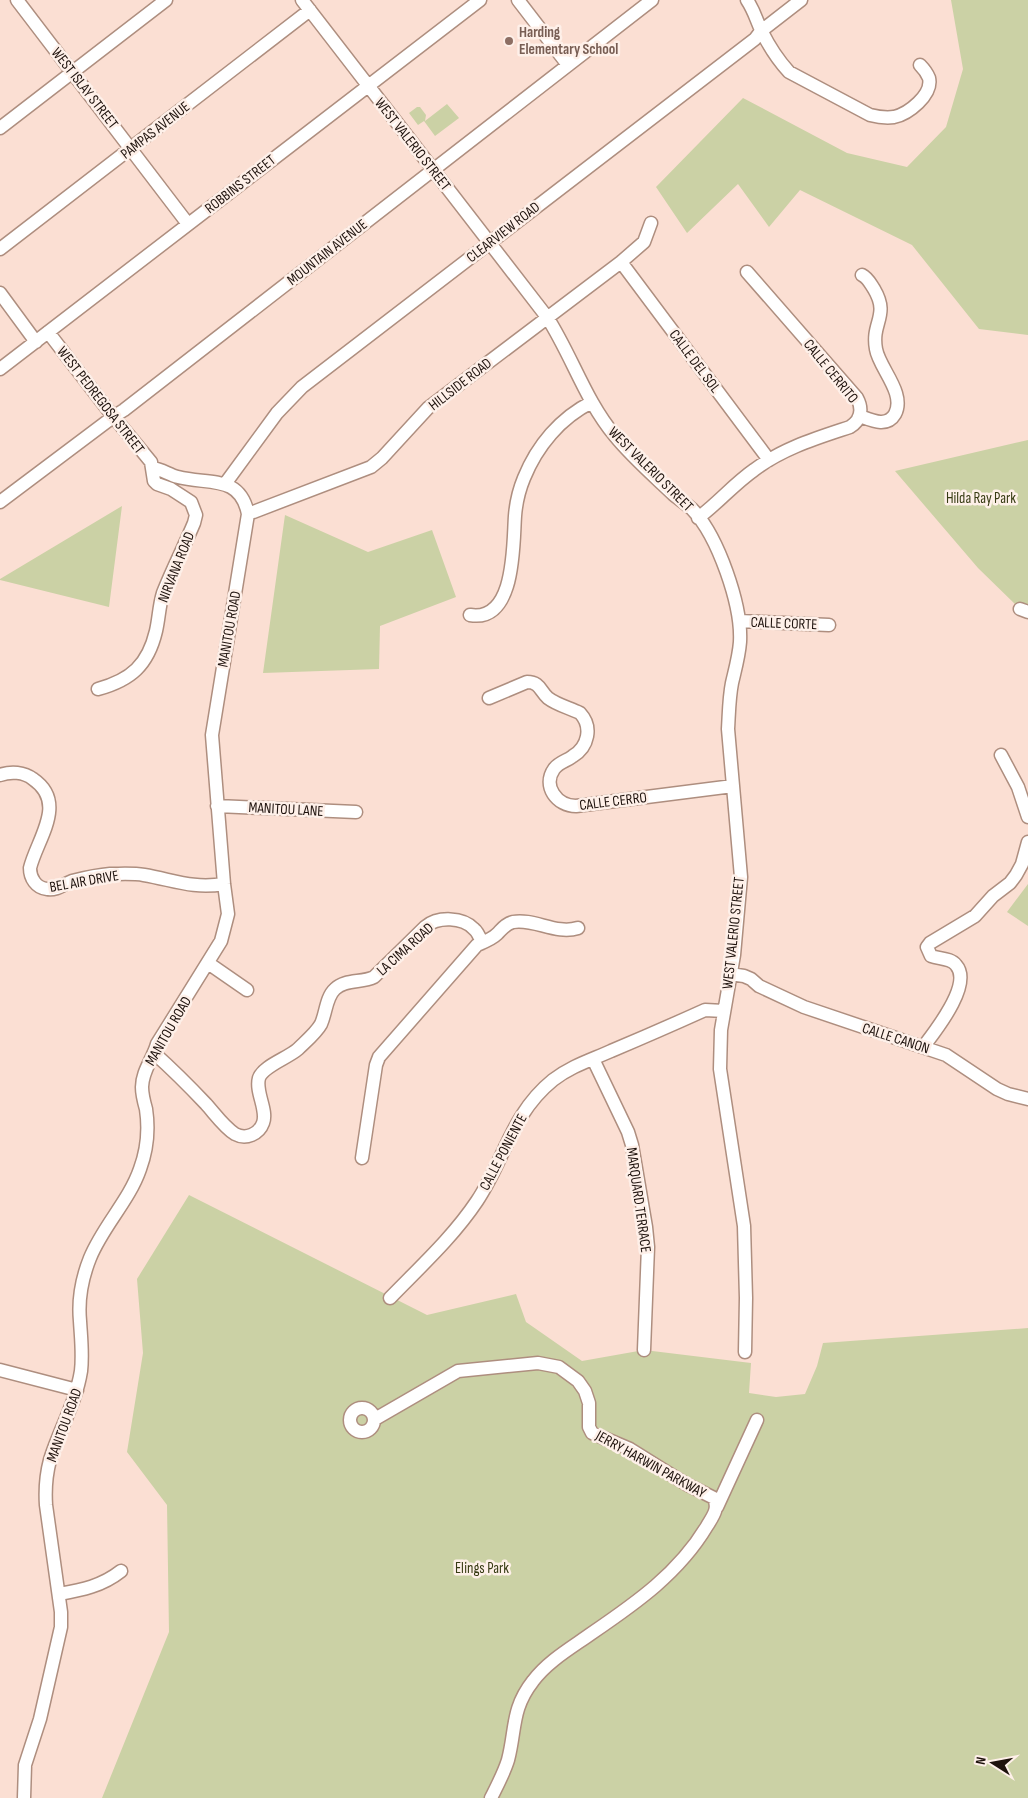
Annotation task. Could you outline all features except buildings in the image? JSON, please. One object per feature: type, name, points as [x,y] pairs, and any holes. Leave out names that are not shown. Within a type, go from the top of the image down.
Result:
[{"type":"street","name":"WEST ISLAY STREET","points":[[17,0],[188,224]]},
{"type":"street","points":[[0,128],[166,0]]},
{"type":"street","name":"ROBBINS STREET","points":[[0,369],[480,0]]},
{"type":"street","points":[[518,0],[568,65]]},
{"type":"street","name":"MOUNTAIN AVENUE","points":[[0,502],[113,416],[124,410],[652,0]]},
{"type":"street","points":[[747,0],[754,10],[761,31],[789,72],[866,113],[879,117],[894,117],[911,110],[922,99],[929,85],[928,76],[920,65]]},
{"type":"street","name":"CLEARVIEW ROAD","points":[[225,484],[276,413],[302,387],[755,39],[761,31],[800,0]]},
{"type":"street","name":"WEST VALERIO STREET","points":[[306,5],[547,317],[592,402],[615,436],[673,494],[692,510],[716,548],[725,568],[740,621],[740,643],[729,707],[728,729],[740,877],[732,975],[720,1030],[720,1069],[744,1226],[745,1352]]},
{"type":"street","name":"PAMPAS AVENUE","points":[[0,248],[132,149],[306,5]]},
{"type":"street","name":"HILLSIDE ROAD","points":[[248,514],[371,467],[382,458],[428,408],[644,242],[651,223]]},
{"type":"street","name":"CALLE DEL SOL","points":[[620,262],[769,460]]},
{"type":"street","name":"CALLE CERRITO","points":[[698,518],[715,505],[741,480],[769,460],[809,441],[850,428],[860,416],[861,407],[856,398],[747,272]]},
{"type":"street","points":[[860,416],[877,422],[886,421],[893,416],[897,405],[894,387],[879,359],[876,348],[875,337],[881,314],[881,303],[868,278],[862,275]]},
{"type":"street","name":"WEST PEDREGOSA STREET","points":[[0,293],[36,342]]},
{"type":"street","name":"WEST PEDREGOSA STREET","points":[[48,332],[151,462],[152,468]]},
{"type":"street","points":[[470,615],[480,616],[490,611],[503,596],[511,564],[515,514],[519,494],[530,464],[555,430],[577,410],[592,402]]},
{"type":"street","points":[[152,468],[177,477],[225,484],[241,495],[248,514]]},
{"type":"street","name":"NIRVANA ROAD","points":[[98,689],[128,678],[142,664],[152,645],[163,594],[196,519],[195,510],[191,502],[170,489],[157,484],[154,481],[152,468]]},
{"type":"street","name":"MANITOU ROAD","points":[[24,1798],[23,1781],[25,1766],[40,1719],[61,1627],[59,1594],[45,1490],[51,1458],[77,1390],[82,1354],[79,1319],[82,1288],[88,1265],[97,1244],[134,1184],[145,1154],[147,1126],[142,1086],[147,1066],[157,1044],[208,963],[226,928],[228,906],[224,884],[212,735],[248,514]]},
{"type":"street","name":"CALLE CORTE","points":[[740,621],[829,625]]},
{"type":"street","name":"CALLE CERRO","points":[[490,698],[527,682],[532,682],[539,686],[550,699],[584,717],[588,729],[585,743],[575,755],[557,765],[550,778],[550,788],[554,796],[566,805],[576,806],[733,786]]},
{"type":"street","points":[[1001,755],[1018,787],[1028,817]]},
{"type":"street","name":"BEL AIR DRIVE","points":[[0,775],[11,772],[27,775],[40,784],[48,798],[50,813],[48,822],[30,868],[31,878],[37,886],[52,889],[88,877],[127,874],[144,875],[192,886],[224,884]]},
{"type":"street","name":"MANITOU LANE","points":[[217,806],[356,812]]},
{"type":"street","points":[[924,1046],[954,1001],[961,976],[956,964],[931,956],[928,948],[930,943],[976,916],[993,896],[1010,883],[1022,864],[1028,842]]},
{"type":"street","name":"LA CIMA ROAD","points":[[154,1054],[179,1075],[228,1128],[239,1135],[251,1135],[258,1131],[264,1120],[258,1083],[261,1074],[297,1050],[318,1028],[331,993],[337,986],[364,981],[374,977],[425,926],[433,921],[455,920],[468,924],[476,930],[482,943]]},
{"type":"street","points":[[362,1158],[379,1056],[477,945],[497,934],[507,924],[511,923],[522,922],[564,930],[578,928]]},
{"type":"street","points":[[208,963],[247,990]]},
{"type":"street","name":"CALLE CANON","points":[[732,975],[741,974],[759,986],[804,1007],[924,1046],[954,1058],[997,1089],[1028,1099]]},
{"type":"street","name":"CALLE PONIENTE","points":[[390,1298],[460,1224],[477,1202],[498,1166],[518,1119],[527,1106],[553,1080],[579,1063],[593,1059],[705,1010],[724,1011]]},
{"type":"street","name":"MARQUARD TERRACE","points":[[593,1059],[628,1132],[632,1145],[648,1247],[644,1350]]},
{"type":"street","name":"JERRY HARWIN PARKWAY","points":[[375,1419],[458,1371],[538,1363],[559,1367],[578,1381],[585,1390],[589,1403],[589,1427],[592,1434],[630,1449],[686,1484],[714,1498],[716,1507],[702,1535],[671,1573],[634,1604],[554,1659],[531,1682],[514,1720],[508,1761],[491,1798]]},
{"type":"street","points":[[0,1370],[77,1390]]},
{"type":"street","points":[[716,1507],[756,1420]]},
{"type":"street","points":[[59,1594],[93,1587],[114,1577],[121,1571]]},
{"type":"green space","points":[[951,0],[1028,0],[1028,335],[979,329],[912,245],[800,190],[769,227],[738,184],[687,233],[656,187],[743,98],[847,153],[907,167],[946,127],[963,69]]},
{"type":"green space","points":[[447,104],[459,118],[435,136],[424,121],[418,125],[409,113],[420,107],[426,115],[425,121]]},
{"type":"green space","name":"Hilda Ray Park","points":[[1028,440],[1028,612],[1020,609],[978,568],[895,471]]},
{"type":"green space","points":[[122,506],[109,607],[0,580],[0,579]]},
{"type":"green space","points":[[285,515],[368,552],[432,530],[456,597],[380,626],[379,669],[263,673]]},
{"type":"green space","points":[[1028,884],[1028,926],[1007,912]]},
{"type":"green space","name":"Elings Park","points":[[189,1195],[427,1315],[516,1294],[526,1322],[582,1361],[644,1350],[751,1363],[749,1393],[776,1397],[805,1394],[817,1366],[823,1343],[1028,1328],[1028,1798],[102,1798],[169,1632],[167,1505],[127,1452],[143,1353],[137,1279]]},
{"type":"place","name":"Harding Elementary School","points":[[509,41]]}]
